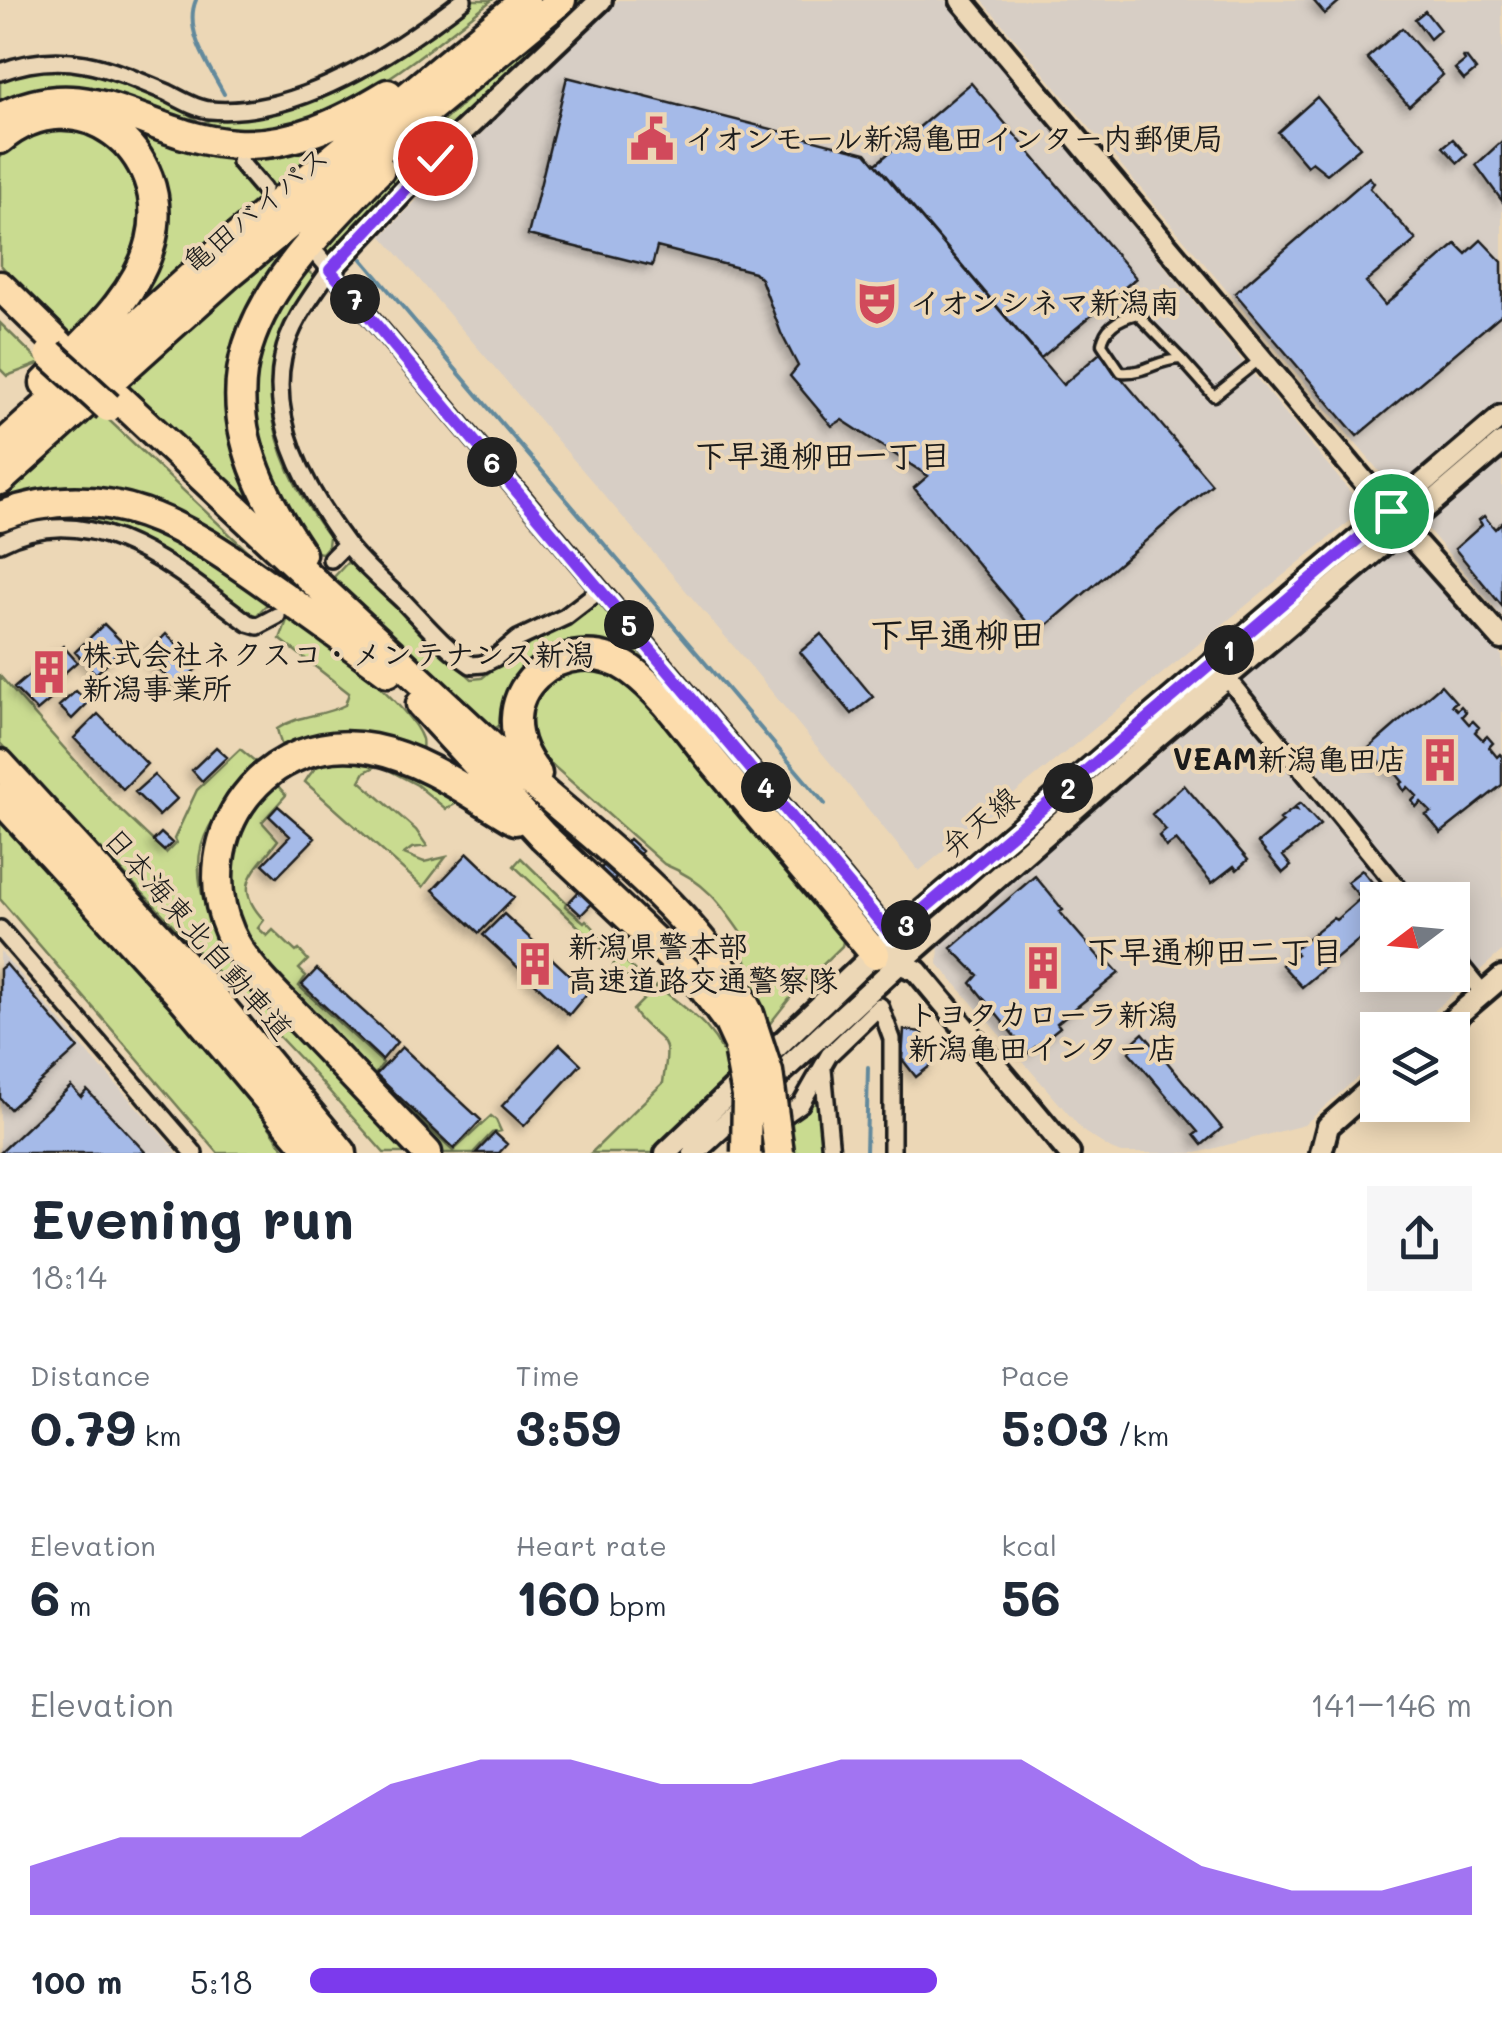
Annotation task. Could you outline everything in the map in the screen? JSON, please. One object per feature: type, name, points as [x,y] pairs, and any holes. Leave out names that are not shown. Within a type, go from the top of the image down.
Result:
[{"type":"highway","points":[[0,118],[31,103],[64,99],[98,104],[215,142],[263,143],[286,139],[341,120],[393,91],[514,0]]},
{"type":"highway","name":"亀田バイパス","points":[[0,448],[214,256],[526,0]]},
{"type":"highway","name":"亀田バイパス","points":[[0,480],[230,273],[561,0]]},
{"type":"highway","points":[[365,629],[306,561],[263,491],[247,447],[240,406],[248,344],[264,303],[291,263],[360,188],[517,36]]},
{"type":"highway","points":[[0,138],[18,126],[48,116],[77,117],[105,126],[129,143],[147,169],[155,220],[147,255],[128,290],[0,432]]},
{"type":"highway","points":[[0,286],[56,350]]},
{"type":"highway","points":[[0,307],[56,350],[501,756],[566,810],[706,945],[737,988],[738,1050],[746,1096],[746,1153]]},
{"type":"highway","points":[[113,403],[388,672],[543,836],[739,1018],[772,1086],[780,1153]]},
{"type":"highway","points":[[0,516],[32,505],[71,500],[110,503],[151,514],[222,552],[388,672]]},
{"type":"highway","points":[[566,810],[523,755],[514,732],[516,708],[527,685],[546,668],[570,659],[598,657],[627,667],[656,694],[889,951]]},
{"type":"highway","points":[[427,1153],[273,990],[232,936],[223,914],[217,870],[226,826],[250,790],[280,765],[317,751],[355,747],[395,755],[421,766],[543,836]]},
{"type":"highway","name":"日本海東北自動車道","points":[[0,764],[198,979],[342,1153]]},
{"type":"highway","name":"日本海東北自動車道","points":[[0,798],[181,996],[309,1148]]},
{"type":"highway","points":[[198,979],[363,1153]]},
{"type":"highway","points":[[739,1018],[760,1114],[763,1153]]},
{"type":"street","points":[[0,72],[37,62],[89,62],[208,110],[256,106],[294,99],[346,76],[412,39],[463,0]]},
{"type":"street","points":[[600,590],[564,617],[518,639],[495,658],[471,665],[440,640],[346,544],[302,469],[282,412],[280,386],[282,358],[291,331],[324,262],[601,0]]},
{"type":"street","points":[[961,0],[1397,520],[1502,639]]},
{"type":"street","points":[[188,102],[206,123]]},
{"type":"street","points":[[240,162],[263,189]]},
{"type":"street","points":[[324,262],[600,590],[889,951],[918,971],[1070,1153]]},
{"type":"street","points":[[1397,520],[1502,416]]},
{"type":"street","points":[[1397,520],[1502,443]]},
{"type":"street","name":"弁天線","points":[[694,1153],[889,951],[1227,678],[1397,520]]},
{"type":"street","name":"弁天線","points":[[666,1153],[889,951],[1397,520]]},
{"type":"street","points":[[0,543],[32,530],[57,526],[83,529],[142,548],[248,623],[258,626],[277,616]]},
{"type":"street","points":[[331,559],[346,544]]},
{"type":"street","points":[[1227,678],[1393,882]]},
{"type":"street","points":[[0,929],[194,1153]]},
{"type":"street","points":[[1470,976],[1483,992]]},
{"type":"street","points":[[1460,1012],[1502,977]]},
{"type":"street","points":[[731,1153],[800,1104],[829,1055],[880,1006],[892,1038],[892,1153]]},
{"type":"street","points":[[824,1069],[831,1153]]},
{"type":"street","points":[[1321,1153],[1328,1126],[1360,1098]]},
{"type":"lane","points":[[1181,359],[1158,360],[1139,374],[1121,372],[1102,344],[1104,335],[1120,318],[1136,314],[1181,359],[1214,396],[1261,358]]},
{"type":"shaded area","points":[[618,0],[946,0],[1356,499],[1355,517],[919,871],[753,669],[382,236]]},
{"type":"shaded area","points":[[982,0],[1502,0],[1502,617]]},
{"type":"shaded area","points":[[1403,542],[1502,656],[1502,951],[1470,979],[1470,882],[1360,882],[1360,992],[1455,992],[1433,1012],[1360,1012],[1360,1075],[1304,1125],[1196,1153],[1121,1153],[1111,1149],[1084,1132],[938,964],[939,944]]},
{"type":"shaded area","points":[[0,951],[81,1045],[178,1153],[0,1153]]},
{"type":"green space","points":[[472,0],[492,0],[372,89],[304,123],[269,133],[229,135],[118,97],[74,88],[26,93],[0,103],[0,80],[68,67],[126,81],[176,106],[201,124],[219,117],[276,113],[353,79]]},
{"type":"green space","points":[[578,0],[590,0],[406,174],[331,255],[320,244],[379,179]]},
{"type":"green space","points":[[113,119],[223,151],[259,200],[111,326],[162,223]]},
{"type":"green space","points":[[46,125],[100,134],[141,180],[143,228],[127,270],[113,293],[72,336],[40,309],[0,264],[0,153],[14,138]]},
{"type":"green space","points":[[346,130],[270,189],[232,148]]},
{"type":"green space","points":[[328,204],[239,342],[269,514],[262,519],[119,381]]},
{"type":"green space","points":[[303,267],[315,277],[281,330],[271,403],[290,473],[329,537],[322,553],[316,552],[282,507],[248,415],[257,340]]},
{"type":"green space","points":[[0,323],[41,363],[7,376],[0,369]]},
{"type":"green space","points":[[94,406],[276,578],[177,518],[0,507],[0,493]]},
{"type":"green space","points":[[91,509],[170,532],[271,600],[252,620],[149,545],[77,520],[41,516]]},
{"type":"green space","points":[[347,563],[358,565],[407,619],[472,679],[482,678],[523,644],[565,627],[600,602],[871,923],[864,928],[619,654],[518,682],[504,703],[502,724],[492,730],[340,588],[334,577]]},
{"type":"green space","points":[[289,615],[342,653],[401,708],[422,739],[422,754],[283,751],[277,729],[345,705],[349,693],[280,639]]},
{"type":"green space","points":[[577,667],[617,678],[651,702],[844,937],[842,946],[794,993],[768,1026],[744,955],[749,945],[722,907],[692,879],[664,864],[531,746],[532,704],[536,696],[541,688]]},
{"type":"green space","points":[[0,676],[113,803],[166,853],[176,843],[174,839],[197,790],[240,749],[261,766],[222,808],[202,846],[201,887],[218,943],[416,1153],[384,1153],[307,1066],[0,743]]},
{"type":"green space","points":[[352,757],[402,767],[459,802],[446,809],[417,785],[379,765],[365,772],[360,781],[416,830],[427,846],[412,848],[404,854],[424,862],[446,857],[423,887],[305,782],[324,762]]},
{"type":"green space","points":[[277,785],[286,795],[262,822],[278,840],[255,870],[248,887],[254,908],[264,920],[258,928],[267,936],[273,930],[308,960],[299,969],[306,976],[299,986],[383,1063],[374,1076],[453,1151],[491,1116],[496,1120],[501,1131],[492,1133],[473,1153],[441,1153],[255,954],[238,919],[230,865],[239,829],[264,793]]},
{"type":"green space","points":[[0,820],[239,1083],[287,1153],[218,1153],[0,899]]},
{"type":"green space","points":[[521,858],[566,902],[565,906],[586,920],[636,972],[629,978],[613,966],[615,961],[514,866]]},
{"type":"green space","points":[[657,986],[712,1034],[731,1075],[653,1153],[591,1153],[663,1083],[666,1048],[633,1010]]},
{"type":"green space","points":[[814,1098],[822,1100],[827,1153],[795,1153],[792,1123]]},
{"type":"building","points":[[1313,0],[1341,0],[1325,14]]},
{"type":"building","points":[[1425,11],[1440,30],[1430,39],[1415,19]]},
{"type":"building","points":[[1402,28],[1443,75],[1409,106],[1367,58]]},
{"type":"building","points":[[1463,57],[1476,70],[1464,80],[1455,69],[1465,61]]},
{"type":"building","points":[[567,77],[866,153],[1063,385],[1100,353],[1212,484],[1037,634],[914,488],[928,476],[842,420],[832,426],[790,376],[798,366],[761,279],[754,272],[657,247],[652,266],[528,235]]},
{"type":"building","points":[[971,83],[1136,278],[1041,358],[876,164]]},
{"type":"building","points":[[1317,97],[1360,147],[1327,174],[1312,162],[1307,166],[1278,132]]},
{"type":"building","points":[[1453,139],[1467,155],[1458,163],[1443,147]]},
{"type":"building","points":[[1502,141],[1502,201],[1476,165]]},
{"type":"building","points":[[1369,177],[1374,183],[1370,188],[1416,240],[1366,282],[1385,305],[1456,244],[1466,254],[1481,240],[1502,262],[1502,314],[1357,436],[1235,293]]},
{"type":"building","points":[[1484,516],[1495,529],[1502,522],[1502,606],[1455,549],[1482,525],[1479,520]]},
{"type":"building","points":[[104,624],[125,645],[96,674],[75,652]]},
{"type":"building","points":[[166,634],[198,667],[177,688],[146,654]]},
{"type":"building","points":[[821,634],[873,697],[852,714],[800,652]]},
{"type":"building","name":"株式会社ネクスコ・メンテナンス新潟 新潟事業所","points":[[63,646],[77,662],[54,682],[62,690],[37,711],[14,688]]},
{"type":"building","name":"VEAM新潟亀田店","points":[[1441,685],[1456,702],[1452,705],[1457,710],[1461,706],[1466,712],[1462,716],[1469,724],[1473,721],[1479,727],[1475,732],[1483,740],[1487,736],[1493,743],[1489,747],[1497,757],[1502,756],[1502,785],[1441,833],[1426,815],[1431,812],[1421,802],[1416,807],[1412,801],[1417,796],[1408,787],[1404,791],[1400,784],[1403,782],[1394,771],[1391,775],[1386,769],[1390,765],[1382,765],[1369,748]]},
{"type":"building","points":[[76,691],[88,703],[72,719],[59,706]]},
{"type":"building","points":[[98,714],[147,764],[123,789],[74,738]]},
{"type":"building","points":[[216,747],[227,757],[202,781],[192,770]]},
{"type":"building","points":[[154,775],[177,799],[159,816],[135,792]]},
{"type":"building","points":[[1184,785],[1248,860],[1212,883],[1176,840],[1166,847],[1159,836],[1166,830],[1152,814]]},
{"type":"building","points":[[1300,803],[1320,825],[1283,856],[1291,866],[1283,873],[1258,843]]},
{"type":"building","points":[[278,806],[315,838],[277,877],[263,864],[290,836],[269,816]]},
{"type":"building","points":[[161,833],[172,843],[164,851],[153,841]]},
{"type":"building","points":[[629,839],[642,851],[581,915],[568,903]]},
{"type":"building","points":[[468,853],[514,897],[479,933],[433,890]]},
{"type":"building","points":[[1362,870],[1372,882],[1360,882],[1360,897],[1347,882]]},
{"type":"building","name":"トヨタカローラ新潟 新潟亀田インター店","points":[[1035,876],[1105,964],[1108,961],[1119,973],[1057,1023],[1060,1027],[1028,1053],[971,983],[978,975],[951,948]]},
{"type":"building","points":[[1360,899],[1360,939],[1302,987],[1282,965],[1297,954],[1293,950],[1333,918],[1336,920]]},
{"type":"building","name":"新潟県警本部 高速道路交通警察隊","points":[[504,914],[588,992],[569,1015],[483,935]]},
{"type":"building","points":[[6,964],[78,1048],[10,1109],[0,1098],[0,969]]},
{"type":"building","points":[[317,969],[397,1042],[382,1060],[302,985]]},
{"type":"building","points":[[904,1030],[923,1032],[922,1047],[935,1062],[916,1077],[902,1059]]},
{"type":"building","points":[[1143,1033],[1222,1128],[1202,1145],[1194,1135],[1198,1132],[1129,1052],[1131,1044]]},
{"type":"building","points":[[560,1044],[581,1064],[524,1126],[502,1106]]},
{"type":"building","points":[[402,1047],[481,1120],[454,1149],[376,1075]]},
{"type":"building","points":[[71,1086],[81,1097],[87,1090],[146,1153],[0,1153]]},
{"type":"building","points":[[495,1133],[507,1144],[499,1153],[476,1153]]},
{"type":"waterway","points":[[196,0],[195,36],[224,94]]},
{"type":"waterway","points":[[362,259],[825,804]]},
{"type":"waterway","points":[[866,1153],[868,1067]]},
{"type":"place","name":"イオンモール新潟亀田インター内郵便局","points":[[652,139]]},
{"type":"place","name":"イオンシネマ新潟南","points":[[877,303]]},
{"type":"place","name":"株式会社ネクスコ・メンテナンス新潟 新潟事業所","points":[[49,672]]},
{"type":"place","name":"VEAM新潟亀田店","points":[[1440,760]]},
{"type":"place","name":"新潟県警本部 高速道路交通警察隊","points":[[535,964]]},
{"type":"place","name":"トヨタカローラ新潟 新潟亀田インター店","points":[[1043,968]]},
{"type":"district","name":"下早通柳田一丁目","points":[[823,456]]},
{"type":"district","name":"下早通柳田","points":[[957,635]]},
{"type":"district","name":"下早通柳田二丁目","points":[[1215,952]]},
{"type":"route","points":[[435,158],[330,270],[892,936],[1391,511]]}]
